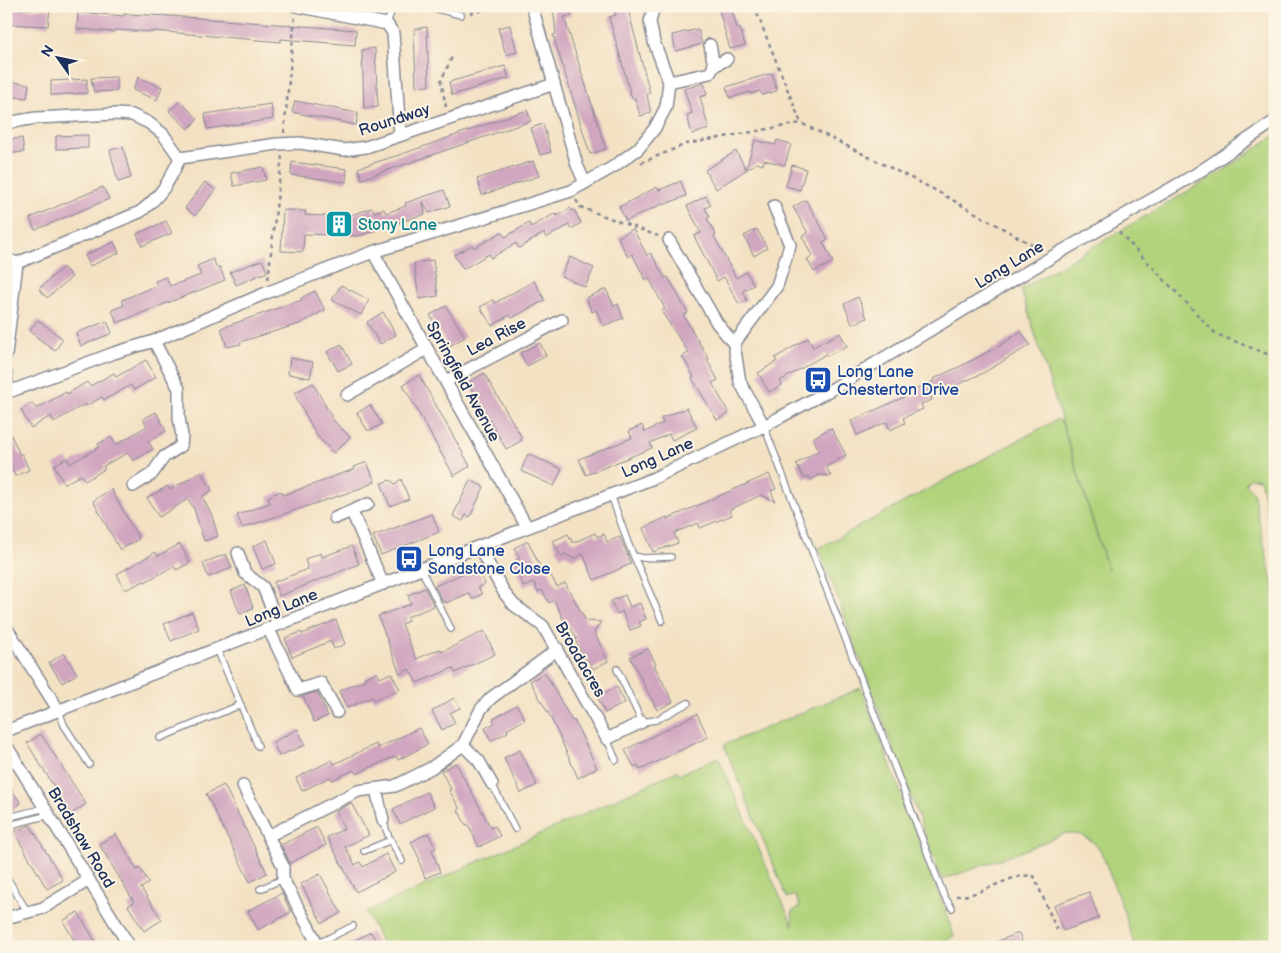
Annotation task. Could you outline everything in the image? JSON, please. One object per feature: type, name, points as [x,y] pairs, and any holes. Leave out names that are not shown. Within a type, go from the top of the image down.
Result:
[{"type":"street","points":[[296,6],[387,24],[393,33],[400,134]]},
{"type":"street","points":[[532,6],[577,165],[585,183]]},
{"type":"street","points":[[6,373],[7,392],[114,353],[154,341],[266,293],[373,252],[572,191],[613,167],[638,149],[655,128],[666,107],[669,82],[654,42],[650,22],[654,6]]},
{"type":"street","points":[[710,45],[714,66]]},
{"type":"street","points":[[669,82],[710,73],[714,66],[727,59]]},
{"type":"street","name":"Roundway","points":[[180,158],[276,144],[300,143],[344,150],[366,147],[400,134],[554,84]]},
{"type":"street","points":[[6,124],[36,118],[132,115],[149,122],[163,134],[180,158],[167,185],[156,200],[140,212],[12,261],[6,355]]},
{"type":"street","name":"Long Lane","points":[[6,731],[654,478],[764,426],[834,388],[1050,258],[1196,174],[1275,121]]},
{"type":"street","points":[[734,344],[777,286],[790,244],[774,206]]},
{"type":"street","points":[[669,240],[717,323],[734,344],[740,382],[764,426]]},
{"type":"street","name":"Springfield Avenue","points":[[373,252],[527,527]]},
{"type":"street","name":"Lea Rise","points":[[446,381],[562,320]]},
{"type":"street","points":[[132,486],[152,474],[164,457],[180,446],[182,436],[179,418],[179,389],[154,341]]},
{"type":"street","points":[[347,395],[427,348]]},
{"type":"street","points":[[335,518],[368,504]]},
{"type":"street","points":[[352,512],[383,584]]},
{"type":"street","name":"Broadacres","points":[[479,547],[505,594],[514,605],[543,626],[558,649],[607,739]]},
{"type":"street","points":[[238,553],[245,574],[263,587],[273,627],[298,690],[321,683],[337,712]]},
{"type":"street","points":[[6,627],[58,711]]},
{"type":"street","points":[[268,836],[358,791],[396,786],[431,768],[463,745],[481,709],[491,698],[558,649]]},
{"type":"street","points":[[607,739],[642,722]]},
{"type":"street","name":"Bradshaw Road","points":[[6,745],[130,947]]},
{"type":"street","points":[[463,745],[480,761],[492,784]]},
{"type":"street","points":[[243,786],[283,866],[283,878],[317,945]]},
{"type":"street","points":[[376,790],[383,820]]},
{"type":"street","points":[[6,918],[43,908],[88,880]]},
{"type":"lane","points":[[387,24],[393,6]]},
{"type":"lane","points":[[425,6],[461,15]]},
{"type":"lane","points":[[764,426],[944,896],[952,908]]},
{"type":"lane","points":[[611,495],[634,556],[662,621]]},
{"type":"lane","points":[[634,556],[643,558],[671,557]]},
{"type":"lane","points":[[421,569],[451,629]]},
{"type":"lane","points":[[217,650],[258,746]]},
{"type":"lane","points":[[617,669],[642,722],[656,720],[688,704]]},
{"type":"lane","points":[[160,738],[240,705]]},
{"type":"lane","points":[[58,711],[89,764]]},
{"type":"lane","points":[[607,739],[616,760]]},
{"type":"lane","points":[[492,784],[515,829]]},
{"type":"lane","points":[[6,818],[47,811]]},
{"type":"lane","points":[[6,826],[47,811]]},
{"type":"lane","points":[[383,820],[402,861]]},
{"type":"lane","points":[[364,851],[391,840]]},
{"type":"lane","points":[[6,876],[28,913]]},
{"type":"lane","points":[[260,889],[283,878]]},
{"type":"lane","points":[[317,945],[352,926]]},
{"type":"path","points":[[461,15],[509,6]]},
{"type":"path","points":[[754,6],[801,124]]},
{"type":"path","points":[[448,119],[441,81],[453,55]]},
{"type":"path","points":[[636,165],[686,144],[801,124],[933,189],[1038,248],[1050,258]]},
{"type":"path","points":[[572,191],[580,207],[669,240]]},
{"type":"path","points":[[1110,223],[1216,334],[1275,357]]},
{"type":"path","points":[[944,896],[971,896],[1025,875],[1034,876],[1058,933]]},
{"type":"green space","points":[[1275,135],[1275,547],[1260,479],[1250,478],[1245,483],[1253,492],[1275,596],[1275,947],[1135,947],[1101,851],[1092,841],[1081,835],[1066,833],[942,880],[819,548],[1058,419],[1062,423],[1108,570],[1021,289],[1224,170]]},
{"type":"green space","points":[[861,688],[954,936],[945,941],[945,947],[384,947],[366,912],[677,771],[680,774],[718,757],[793,926],[792,911],[800,907],[795,895],[787,898],[724,745]]},
{"type":"building","points":[[553,6],[570,6],[571,16],[564,17],[606,149],[590,154],[553,35],[556,34]]},
{"type":"building","points":[[614,6],[627,6],[650,93],[647,95],[651,113],[640,116],[635,98],[632,99],[609,17],[616,15]]},
{"type":"building","points":[[731,7],[737,28],[740,28],[745,45],[730,49],[719,10]]},
{"type":"building","points":[[6,9],[50,9],[48,26],[6,24]]},
{"type":"building","points":[[78,12],[124,16],[124,14],[170,16],[356,30],[355,45],[281,39],[281,42],[154,31],[114,30],[114,32],[77,29]]},
{"type":"building","points":[[510,25],[517,52],[506,55],[498,28]]},
{"type":"building","points":[[427,27],[429,86],[416,87],[414,29]]},
{"type":"building","points":[[698,29],[702,44],[676,51],[672,35]]},
{"type":"building","points":[[375,48],[378,107],[364,108],[362,50]]},
{"type":"building","points":[[505,66],[509,78],[452,95],[449,82]]},
{"type":"building","points":[[772,73],[777,91],[762,95],[760,91],[751,94],[750,92],[730,98],[726,87]]},
{"type":"building","points":[[116,77],[117,91],[94,92],[91,78]]},
{"type":"building","points":[[138,77],[162,87],[157,100],[133,90]]},
{"type":"building","points":[[87,79],[87,93],[51,95],[51,81]]},
{"type":"building","points":[[6,81],[29,84],[27,98],[6,96]]},
{"type":"building","points":[[704,83],[707,95],[700,97],[709,129],[692,134],[687,115],[692,113],[684,89]]},
{"type":"building","points":[[180,101],[198,119],[188,129],[169,111]]},
{"type":"building","points":[[295,101],[358,113],[356,125],[292,112]]},
{"type":"building","points":[[271,104],[273,119],[207,129],[205,114]]},
{"type":"building","points":[[527,110],[531,121],[362,179],[358,168]]},
{"type":"building","points":[[543,124],[551,152],[540,155],[531,128]]},
{"type":"building","points":[[88,135],[88,148],[56,149],[56,136]]},
{"type":"building","points":[[22,138],[24,152],[6,154],[6,140]]},
{"type":"building","points":[[755,140],[775,145],[777,140],[791,144],[785,165],[764,160],[763,165],[757,163],[716,189],[705,170],[736,151],[746,169]]},
{"type":"building","points":[[123,147],[131,178],[118,182],[110,150]]},
{"type":"building","points":[[533,161],[539,176],[482,195],[477,179]]},
{"type":"building","points":[[292,162],[347,169],[346,182],[291,175]]},
{"type":"building","points":[[792,165],[806,169],[800,190],[786,186]]},
{"type":"building","points":[[263,167],[266,180],[234,186],[231,173]]},
{"type":"building","points":[[681,181],[686,196],[662,204],[626,221],[619,207],[657,187],[659,190]]},
{"type":"building","points":[[205,182],[215,190],[195,216],[185,208]]},
{"type":"building","points":[[103,187],[109,199],[35,230],[30,218]]},
{"type":"building","name":"Stony Lane","points":[[444,190],[450,206],[429,213],[423,202],[425,214],[359,236],[304,234],[303,252],[281,251],[283,210],[306,211],[305,215],[345,217],[372,208],[374,212],[384,209],[386,213],[406,206],[405,203]]},
{"type":"building","points":[[706,196],[711,205],[705,208],[710,217],[707,218],[716,235],[714,236],[736,278],[746,272],[754,285],[743,291],[747,300],[739,304],[724,277],[717,281],[694,236],[701,233],[687,206]]},
{"type":"building","points":[[806,200],[828,239],[823,242],[833,262],[814,272],[807,259],[812,256],[802,236],[808,233],[793,207]]},
{"type":"building","points":[[570,208],[572,211],[574,210],[581,223],[571,229],[569,225],[546,238],[544,233],[519,248],[516,243],[491,258],[489,254],[463,269],[454,255],[472,245],[474,248],[502,232],[505,237],[529,223],[531,227],[556,213],[557,216]]},
{"type":"building","points":[[166,221],[172,233],[142,246],[137,234]]},
{"type":"building","points":[[633,229],[647,255],[651,253],[665,278],[668,277],[688,313],[683,315],[709,359],[707,360],[718,380],[712,383],[729,413],[717,420],[692,378],[694,377],[682,356],[689,353],[661,311],[665,309],[649,278],[646,280],[632,254],[628,257],[618,237]]},
{"type":"building","points":[[757,229],[767,248],[754,256],[744,236]]},
{"type":"building","points":[[114,242],[119,253],[90,266],[85,255]]},
{"type":"building","points":[[570,257],[594,268],[585,287],[561,276]]},
{"type":"building","points":[[213,259],[217,268],[220,267],[225,280],[117,323],[112,310],[124,305],[122,300],[157,285],[155,281],[166,277],[170,286],[201,275],[197,266]]},
{"type":"building","points":[[262,260],[267,272],[236,285],[230,272]]},
{"type":"building","points":[[433,260],[438,296],[419,299],[414,263]]},
{"type":"building","points":[[63,267],[72,277],[47,298],[39,289]]},
{"type":"building","points":[[534,281],[545,300],[512,318],[510,315],[492,326],[480,307],[493,300],[495,303]]},
{"type":"building","points":[[341,285],[369,300],[361,315],[332,300]]},
{"type":"building","points":[[606,289],[614,306],[618,304],[623,318],[603,326],[596,310],[592,312],[586,298]]},
{"type":"building","points":[[315,291],[325,310],[299,324],[227,347],[221,328],[302,300],[301,298]]},
{"type":"building","points":[[858,297],[867,318],[852,324],[844,304]]},
{"type":"building","points":[[446,306],[465,337],[448,347],[430,315]]},
{"type":"building","points":[[383,312],[396,335],[380,344],[367,322]]},
{"type":"building","points":[[38,320],[63,339],[55,351],[29,331]]},
{"type":"building","points":[[107,321],[112,333],[81,346],[76,333]]},
{"type":"building","points":[[1021,331],[1030,345],[983,373],[931,397],[932,400],[921,404],[923,409],[903,418],[905,423],[890,430],[887,422],[857,435],[851,421],[904,397],[903,395],[934,381],[933,379],[1001,345]]},
{"type":"building","points":[[840,333],[847,346],[827,356],[826,354],[780,381],[782,385],[769,392],[758,373],[777,361],[775,358],[808,338],[813,347]]},
{"type":"building","points":[[540,343],[546,356],[527,366],[520,353]]},
{"type":"building","points":[[341,344],[352,364],[338,371],[327,352]]},
{"type":"building","points":[[290,358],[313,362],[310,378],[288,374]]},
{"type":"building","points":[[146,360],[156,377],[134,390],[131,385],[104,400],[102,397],[86,406],[85,404],[54,422],[51,416],[31,428],[21,410],[32,403],[36,409],[87,382],[90,386],[114,373],[116,377]]},
{"type":"building","points":[[484,373],[521,436],[521,441],[506,449],[468,383]]},
{"type":"building","points":[[419,375],[470,466],[454,476],[403,385]]},
{"type":"building","points":[[313,383],[334,421],[350,437],[334,453],[317,436],[294,393]]},
{"type":"building","points":[[370,405],[382,424],[367,430],[357,413]]},
{"type":"building","points":[[687,408],[697,428],[672,440],[669,434],[650,443],[652,448],[586,475],[579,459],[632,438],[629,431],[642,425],[645,432],[663,423],[661,418]]},
{"type":"building","points":[[156,412],[166,431],[148,441],[153,449],[133,461],[128,453],[103,466],[105,469],[85,481],[81,475],[64,484],[54,465],[67,458],[70,464],[99,447],[98,444],[111,437],[116,445],[147,426],[143,419]]},
{"type":"building","points":[[6,424],[29,470],[15,476],[6,456]]},
{"type":"building","points":[[831,428],[846,455],[826,467],[831,476],[819,475],[811,480],[809,476],[805,479],[796,464],[819,450],[813,438]]},
{"type":"building","points":[[528,454],[562,469],[554,486],[521,471]]},
{"type":"building","points":[[367,462],[375,482],[242,528],[237,515],[270,503],[268,497],[281,491],[283,495],[326,480],[355,469],[354,467]]},
{"type":"building","points":[[201,472],[212,490],[202,497],[211,513],[218,536],[204,541],[194,509],[188,499],[159,517],[147,498],[168,486],[170,490]]},
{"type":"building","points":[[769,474],[776,489],[771,491],[775,501],[761,495],[729,510],[732,515],[700,528],[698,523],[674,533],[678,543],[653,552],[643,528]]},
{"type":"building","points":[[401,479],[409,499],[390,506],[381,483],[390,480],[395,484]]},
{"type":"building","points":[[470,480],[484,487],[470,517],[466,515],[463,521],[453,516]]},
{"type":"building","points":[[111,489],[139,539],[120,550],[93,501]]},
{"type":"building","points":[[432,514],[439,532],[381,555],[373,536]]},
{"type":"building","points":[[595,533],[597,537],[604,534],[607,542],[620,537],[631,564],[594,580],[583,554],[574,559],[565,554],[561,557],[553,541],[568,534],[573,543]]},
{"type":"building","points":[[267,540],[276,564],[262,569],[253,546]]},
{"type":"building","points":[[528,541],[542,571],[547,568],[557,587],[565,583],[586,621],[601,622],[594,632],[608,661],[593,669],[588,659],[585,660],[575,640],[577,639],[566,620],[564,621],[554,600],[549,603],[542,590],[538,592],[534,582],[524,587],[513,562],[520,558],[514,548]]},
{"type":"building","points":[[180,544],[190,563],[176,570],[174,566],[145,582],[125,590],[117,574],[156,552],[158,556]]},
{"type":"building","points":[[352,546],[359,564],[279,596],[274,582],[308,569],[305,559],[321,553],[322,557]]},
{"type":"building","points":[[226,554],[232,568],[208,577],[203,563]]},
{"type":"building","points":[[477,567],[485,584],[478,587],[482,594],[472,599],[469,593],[446,603],[445,601],[443,602],[435,586]]},
{"type":"building","points":[[245,585],[253,608],[240,614],[231,591]]},
{"type":"building","points":[[425,588],[434,606],[407,617],[408,621],[402,624],[416,659],[440,649],[442,652],[484,631],[495,654],[455,673],[453,668],[417,683],[409,669],[400,674],[378,616],[411,604],[408,595]]},
{"type":"building","points":[[625,595],[630,607],[640,603],[646,619],[639,622],[641,626],[630,630],[622,611],[617,614],[611,601]]},
{"type":"building","points":[[192,612],[199,629],[171,641],[164,624]]},
{"type":"building","points":[[336,620],[345,644],[334,649],[331,641],[292,657],[285,638],[301,632],[302,634]]},
{"type":"building","points":[[648,649],[673,702],[657,710],[630,657]]},
{"type":"building","points":[[64,653],[77,674],[62,683],[49,663]]},
{"type":"building","points":[[377,672],[380,678],[391,673],[400,689],[374,700],[372,697],[347,708],[339,691],[365,680],[364,678]]},
{"type":"building","points":[[545,673],[572,721],[574,720],[597,768],[578,778],[552,720],[530,681]]},
{"type":"building","points":[[617,687],[625,703],[605,713],[597,696]]},
{"type":"building","points":[[317,692],[328,716],[314,722],[303,696]]},
{"type":"building","points":[[454,698],[460,708],[450,713],[455,723],[442,730],[432,711]]},
{"type":"building","points":[[517,705],[525,719],[507,730],[508,732],[491,741],[485,728],[495,723],[493,719]]},
{"type":"building","points":[[697,714],[708,737],[640,770],[638,765],[634,767],[625,750]]},
{"type":"building","points":[[419,728],[428,744],[398,760],[396,756],[356,774],[354,770],[332,780],[330,777],[302,791],[296,778],[332,760],[334,764],[376,744],[378,748]]},
{"type":"building","points":[[298,729],[305,745],[279,756],[273,742]]},
{"type":"building","points":[[41,734],[86,804],[71,814],[27,743]]},
{"type":"building","points":[[520,750],[537,785],[521,793],[504,758]]},
{"type":"building","points":[[456,763],[491,828],[495,826],[500,836],[479,847],[468,824],[466,825],[458,810],[460,809],[441,771]]},
{"type":"building","points":[[6,782],[21,803],[10,812],[6,806]]},
{"type":"building","points":[[224,785],[267,873],[250,882],[206,794]]},
{"type":"building","points":[[427,792],[434,807],[400,824],[393,809]]},
{"type":"building","points":[[351,803],[369,835],[345,847],[355,865],[360,862],[363,867],[386,854],[395,872],[356,892],[327,837],[344,829],[336,811]]},
{"type":"building","points":[[30,825],[63,880],[47,889],[14,832]]},
{"type":"building","points":[[317,827],[326,845],[290,863],[281,845]]},
{"type":"building","points":[[428,833],[436,848],[432,850],[440,872],[425,878],[420,860],[411,842]]},
{"type":"building","points":[[116,834],[137,870],[140,868],[149,883],[141,888],[162,920],[144,931],[128,906],[134,902],[99,844]]},
{"type":"building","points":[[320,874],[341,913],[322,923],[301,884]]},
{"type":"building","points":[[1089,892],[1099,918],[1063,931],[1054,905]]},
{"type":"building","points":[[282,893],[291,912],[258,930],[248,911]]},
{"type":"building","points":[[78,912],[99,947],[78,947],[63,921]]},
{"type":"building","points":[[371,932],[379,947],[342,947]]},
{"type":"building","points":[[1019,933],[1024,947],[986,947],[986,946]]},
{"type":"place","name":"Stony Lane","points":[[339,224]]},
{"type":"place","name":"Long Lane Chesterton Drive","points":[[818,380]]},
{"type":"place","name":"Long Lane Sandstone Close","points":[[409,559]]}]
